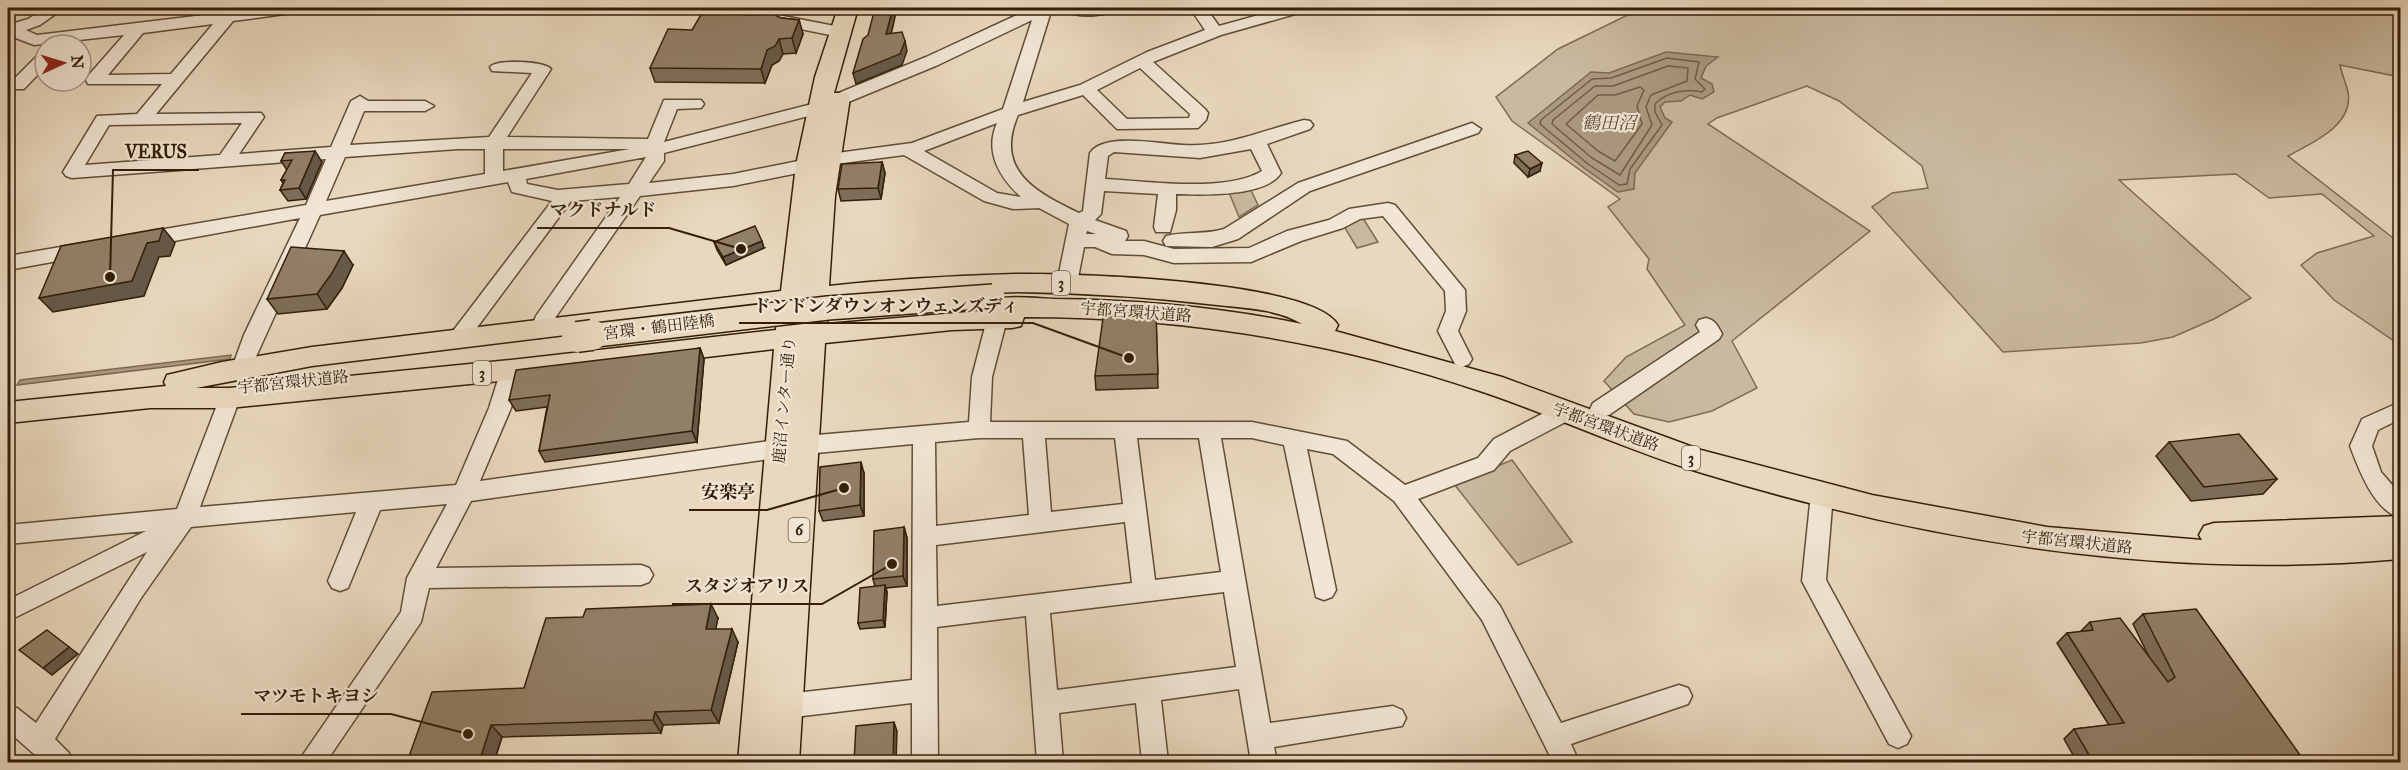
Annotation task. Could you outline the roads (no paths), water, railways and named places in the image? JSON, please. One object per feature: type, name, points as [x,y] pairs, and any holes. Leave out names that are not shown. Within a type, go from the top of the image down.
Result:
[{"type":"main road","name":"鹿沼インター通り","points":[[755,762],[792,447],[818,162],[840,32],[848,8]]},
{"type":"main road","name":"鹿沼インター通り","points":[[828,104],[866,8]]},
{"type":"main road","name":"3","points":[[177,382],[243,365],[306,356],[540,331],[804,298],[966,283],[1067,283],[1139,287],[1217,296],[1296,310],[1328,332]]},
{"type":"main road","name":"3","points":[[150,398],[229,398],[511,370],[801,336],[994,308]]},
{"type":"main road","name":"宇都宮環状道路","points":[[994,308],[1128,310],[1216,318],[1328,332],[1462,359],[1698,443],[1809,476],[1908,499],[2032,520],[2104,530],[2218,536],[2400,528]]},
{"type":"main road","name":"宮環・鶴田陸橋","points":[[578,343],[994,308]]},
{"type":"main road","name":"宇都宮環状道路","points":[[1328,332],[1466,376],[1697,460],[1909,516],[1980,530],[2110,547],[2224,554],[2337,554],[2400,547]]},
{"type":"main road","name":"宇都宮環状道路","points":[[8,400],[578,343]]},
{"type":"main road","name":"宇都宮環状道路","points":[[8,413],[150,398],[578,343]]},
{"type":"main road","name":"鹿沼インター通り","points":[[782,762],[786,706],[792,447]]},
{"type":"street","points":[[10,30],[34,22],[56,8]]},
{"type":"street","points":[[93,36],[292,8]]},
{"type":"street","points":[[721,8],[840,32]]},
{"type":"street","points":[[126,243],[655,147],[828,104],[932,61],[1044,8]]},
{"type":"street","points":[[1044,8],[1000,146],[1001,160],[1018,185],[1078,231],[1098,241],[1112,247],[1144,248],[1174,256],[1251,255],[1294,236],[1336,224],[1356,213],[1388,209],[1455,290],[1456,311],[1448,331],[1462,359]]},
{"type":"street","points":[[1080,8],[1080,11],[1109,8]]},
{"type":"street","points":[[1198,8],[1215,32]]},
{"type":"street","points":[[516,173],[518,188],[566,195],[733,180],[818,162],[907,149],[1010,112],[1086,89],[1142,62],[1272,11],[1300,8]]},
{"type":"street","points":[[142,119],[227,18]]},
{"type":"street","points":[[138,29],[94,80],[176,79]]},
{"type":"street","points":[[10,30],[33,40]]},
{"type":"street","points":[[1086,89],[1124,124],[1192,124],[1197,120],[1199,113],[1142,62]]},
{"type":"street","points":[[494,177],[494,142],[543,69],[498,67]]},
{"type":"street","points":[[18,84],[33,70]]},
{"type":"street","points":[[243,365],[254,335],[293,256],[359,104],[425,106]]},
{"type":"street","points":[[540,331],[546,316],[655,161],[655,147],[670,104],[695,104]]},
{"type":"street","points":[[226,159],[255,117],[103,120],[72,171],[226,159],[340,150],[494,142],[655,147]]},
{"type":"street","points":[[1067,283],[1078,231],[1092,214],[1099,153],[1111,146],[1200,152],[1257,142],[1264,137],[1304,125]]},
{"type":"street","points":[[1078,231],[1148,237],[1183,243],[1212,240],[1231,234],[1304,187],[1472,129]]},
{"type":"street","points":[[1096,184],[1215,188],[1266,180],[1272,173],[1257,142]]},
{"type":"street","points":[[907,149],[991,197],[1013,203],[1039,202]]},
{"type":"street","points":[[1163,227],[1167,210],[1167,188]]},
{"type":"street","points":[[457,340],[566,195]]},
{"type":"street","points":[[8,263],[104,247]]},
{"type":"street","points":[[979,430],[982,377],[994,308]]},
{"type":"street","points":[[1601,409],[1712,334],[1706,325]]},
{"type":"street","points":[[311,762],[412,615],[419,578],[464,493],[500,408],[511,370]]},
{"type":"street","points":[[39,741],[133,591],[182,522],[229,398]]},
{"type":"street","points":[[2400,410],[2370,425],[2361,446],[2372,476],[2400,509]]},
{"type":"street","points":[[1402,495],[1486,464],[1502,445],[1565,412]]},
{"type":"street","points":[[8,534],[182,522],[464,493],[606,471],[792,447],[979,430],[1252,430],[1339,447],[1402,495],[1491,613],[1566,762]]},
{"type":"street","points":[[1033,430],[1041,523]]},
{"type":"street","points":[[1125,430],[1145,592]]},
{"type":"street","points":[[1209,431],[1232,581],[1264,762]]},
{"type":"street","points":[[924,436],[925,762]]},
{"type":"street","points":[[1294,440],[1324,590]]},
{"type":"street","points":[[1822,494],[1814,581],[1898,736]]},
{"type":"street","points":[[340,581],[372,501]]},
{"type":"street","points":[[924,537],[1134,512]]},
{"type":"street","points":[[8,611],[182,522]]},
{"type":"street","points":[[419,578],[641,575]]},
{"type":"street","points":[[923,618],[1232,581]]},
{"type":"street","points":[[1037,605],[1050,762]]},
{"type":"street","points":[[1046,702],[1248,677]]},
{"type":"street","points":[[786,706],[923,690]]},
{"type":"street","points":[[1147,691],[1155,762]]},
{"type":"street","points":[[1555,737],[1679,696]]},
{"type":"street","points":[[8,716],[39,741],[60,762]]},
{"type":"street","points":[[1259,737],[1393,718]]},
{"type":"water","name":"鶴田沼","points":[[1666,52],[1718,57],[1706,66],[1701,78],[1712,84],[1714,92],[1702,99],[1690,95],[1681,101],[1665,102],[1660,107],[1665,118],[1672,122],[1635,173],[1634,189],[1618,192],[1528,123],[1591,72],[1609,73]]},
{"type":"water","points":[[231,355],[230,359],[17,385],[20,380]]},
{"type":"place","name":"マクドナルド","points":[[741,249]]},
{"type":"place","name":"VERUS","points":[[110,277]]},
{"type":"place","name":"ドンドンダウンオンウェンズディ","points":[[1129,358]]},
{"type":"place","name":"安楽亭","points":[[844,488]]},
{"type":"place","name":"スタジオアリス","points":[[892,564]]},
{"type":"place","name":"マツモトキヨシ","points":[[468,734]]}]
